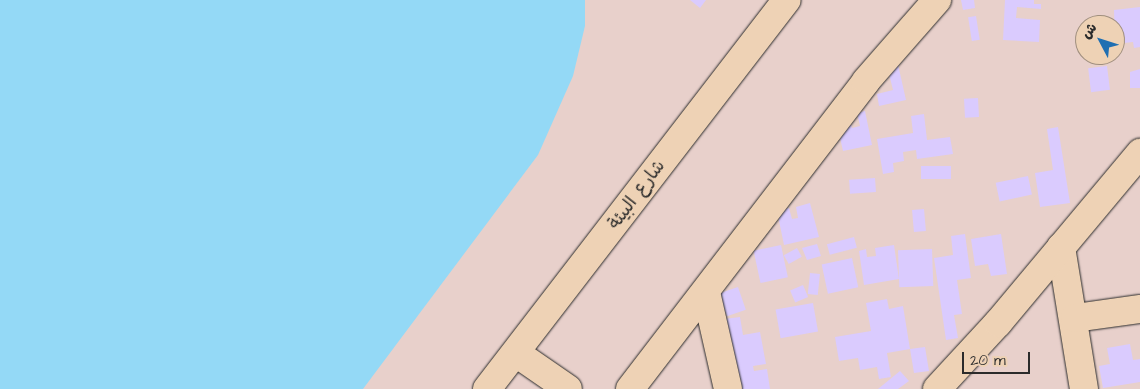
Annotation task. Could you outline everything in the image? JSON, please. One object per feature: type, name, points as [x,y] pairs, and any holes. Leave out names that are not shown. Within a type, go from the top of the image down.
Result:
[{"type":"street","name":"شارع البيئة","points":[[487,389],[787,0]]},
{"type":"street","points":[[630,389],[854,97],[936,0]]},
{"type":"street","points":[[937,389],[998,323],[1140,153]]},
{"type":"street","points":[[1061,247],[1075,318],[1084,389]]},
{"type":"street","points":[[706,292],[728,389]]},
{"type":"street","points":[[1075,318],[1140,309]]},
{"type":"street","points":[[516,353],[568,389]]},
{"type":"water","points":[[0,0],[585,0],[585,26],[573,76],[538,155],[363,389],[0,389]]},
{"type":"building","points":[[690,0],[706,0],[700,8]]},
{"type":"building","points":[[961,0],[974,0],[975,8],[963,10]]},
{"type":"building","points":[[1005,0],[1034,0],[1034,4],[1041,4],[1041,9],[1017,7],[1016,18],[1040,20],[1039,42],[1003,40]]},
{"type":"building","points":[[1140,7],[1140,47],[1134,48],[1133,42],[1125,43],[1125,15],[1114,15],[1114,10]]},
{"type":"building","points":[[976,16],[980,40],[972,41],[968,17]]},
{"type":"building","points":[[897,60],[906,100],[879,106],[877,94],[893,90],[886,62]]},
{"type":"building","points":[[1107,66],[1110,90],[1091,92],[1088,68]]},
{"type":"building","points":[[1140,69],[1140,88],[1130,88],[1130,72]]},
{"type":"building","points":[[978,98],[979,117],[965,118],[964,99]]},
{"type":"building","points":[[865,111],[872,145],[843,151],[837,124],[850,121],[852,128],[860,126],[857,113]]},
{"type":"building","points":[[924,114],[927,140],[950,137],[953,154],[917,159],[916,150],[903,152],[904,161],[893,163],[894,172],[883,174],[877,139],[913,133],[911,116]]},
{"type":"building","points":[[1058,127],[1070,203],[1040,207],[1035,173],[1053,170],[1047,129]]},
{"type":"building","points":[[921,166],[951,166],[951,179],[921,179]]},
{"type":"building","points":[[1028,176],[1032,195],[1000,201],[996,183]]},
{"type":"building","points":[[875,178],[876,192],[850,194],[849,180]]},
{"type":"building","points":[[810,203],[819,237],[784,245],[777,211],[789,208],[792,219],[798,218],[796,207]]},
{"type":"building","points":[[924,209],[926,231],[914,232],[912,210]]},
{"type":"building","points":[[965,234],[971,278],[957,280],[962,314],[954,315],[958,338],[946,340],[934,258],[953,255],[951,236]]},
{"type":"building","points":[[1001,234],[1007,274],[991,276],[988,264],[975,266],[971,239]]},
{"type":"building","points":[[854,237],[857,248],[830,255],[827,244]]},
{"type":"building","points":[[817,244],[821,256],[807,260],[802,248]]},
{"type":"building","points":[[781,245],[788,277],[760,283],[754,251]]},
{"type":"building","points":[[894,245],[899,279],[864,285],[859,251],[866,249],[867,257],[876,256],[875,248]]},
{"type":"building","points":[[797,248],[802,257],[789,264],[784,255]]},
{"type":"building","points":[[932,249],[933,286],[899,287],[898,250]]},
{"type":"building","points":[[852,258],[858,287],[828,294],[822,264]]},
{"type":"building","points":[[810,273],[820,274],[818,295],[808,294]]},
{"type":"building","points":[[803,285],[808,297],[795,302],[790,290]]},
{"type":"building","points":[[738,287],[746,310],[727,316],[719,294]]},
{"type":"building","points":[[887,299],[889,309],[903,306],[910,349],[887,353],[891,377],[879,379],[877,367],[860,370],[858,358],[839,361],[835,337],[871,331],[866,303]]},
{"type":"building","points":[[813,303],[818,332],[781,338],[776,310]]},
{"type":"building","points":[[740,317],[743,335],[760,332],[766,364],[753,366],[754,371],[767,369],[770,389],[736,389],[724,319]]},
{"type":"building","points":[[1130,344],[1133,360],[1140,359],[1140,382],[1103,388],[1099,366],[1110,364],[1107,348]]},
{"type":"building","points":[[925,347],[929,371],[914,373],[910,349]]},
{"type":"building","points":[[900,371],[909,381],[898,389],[878,389]]}]
